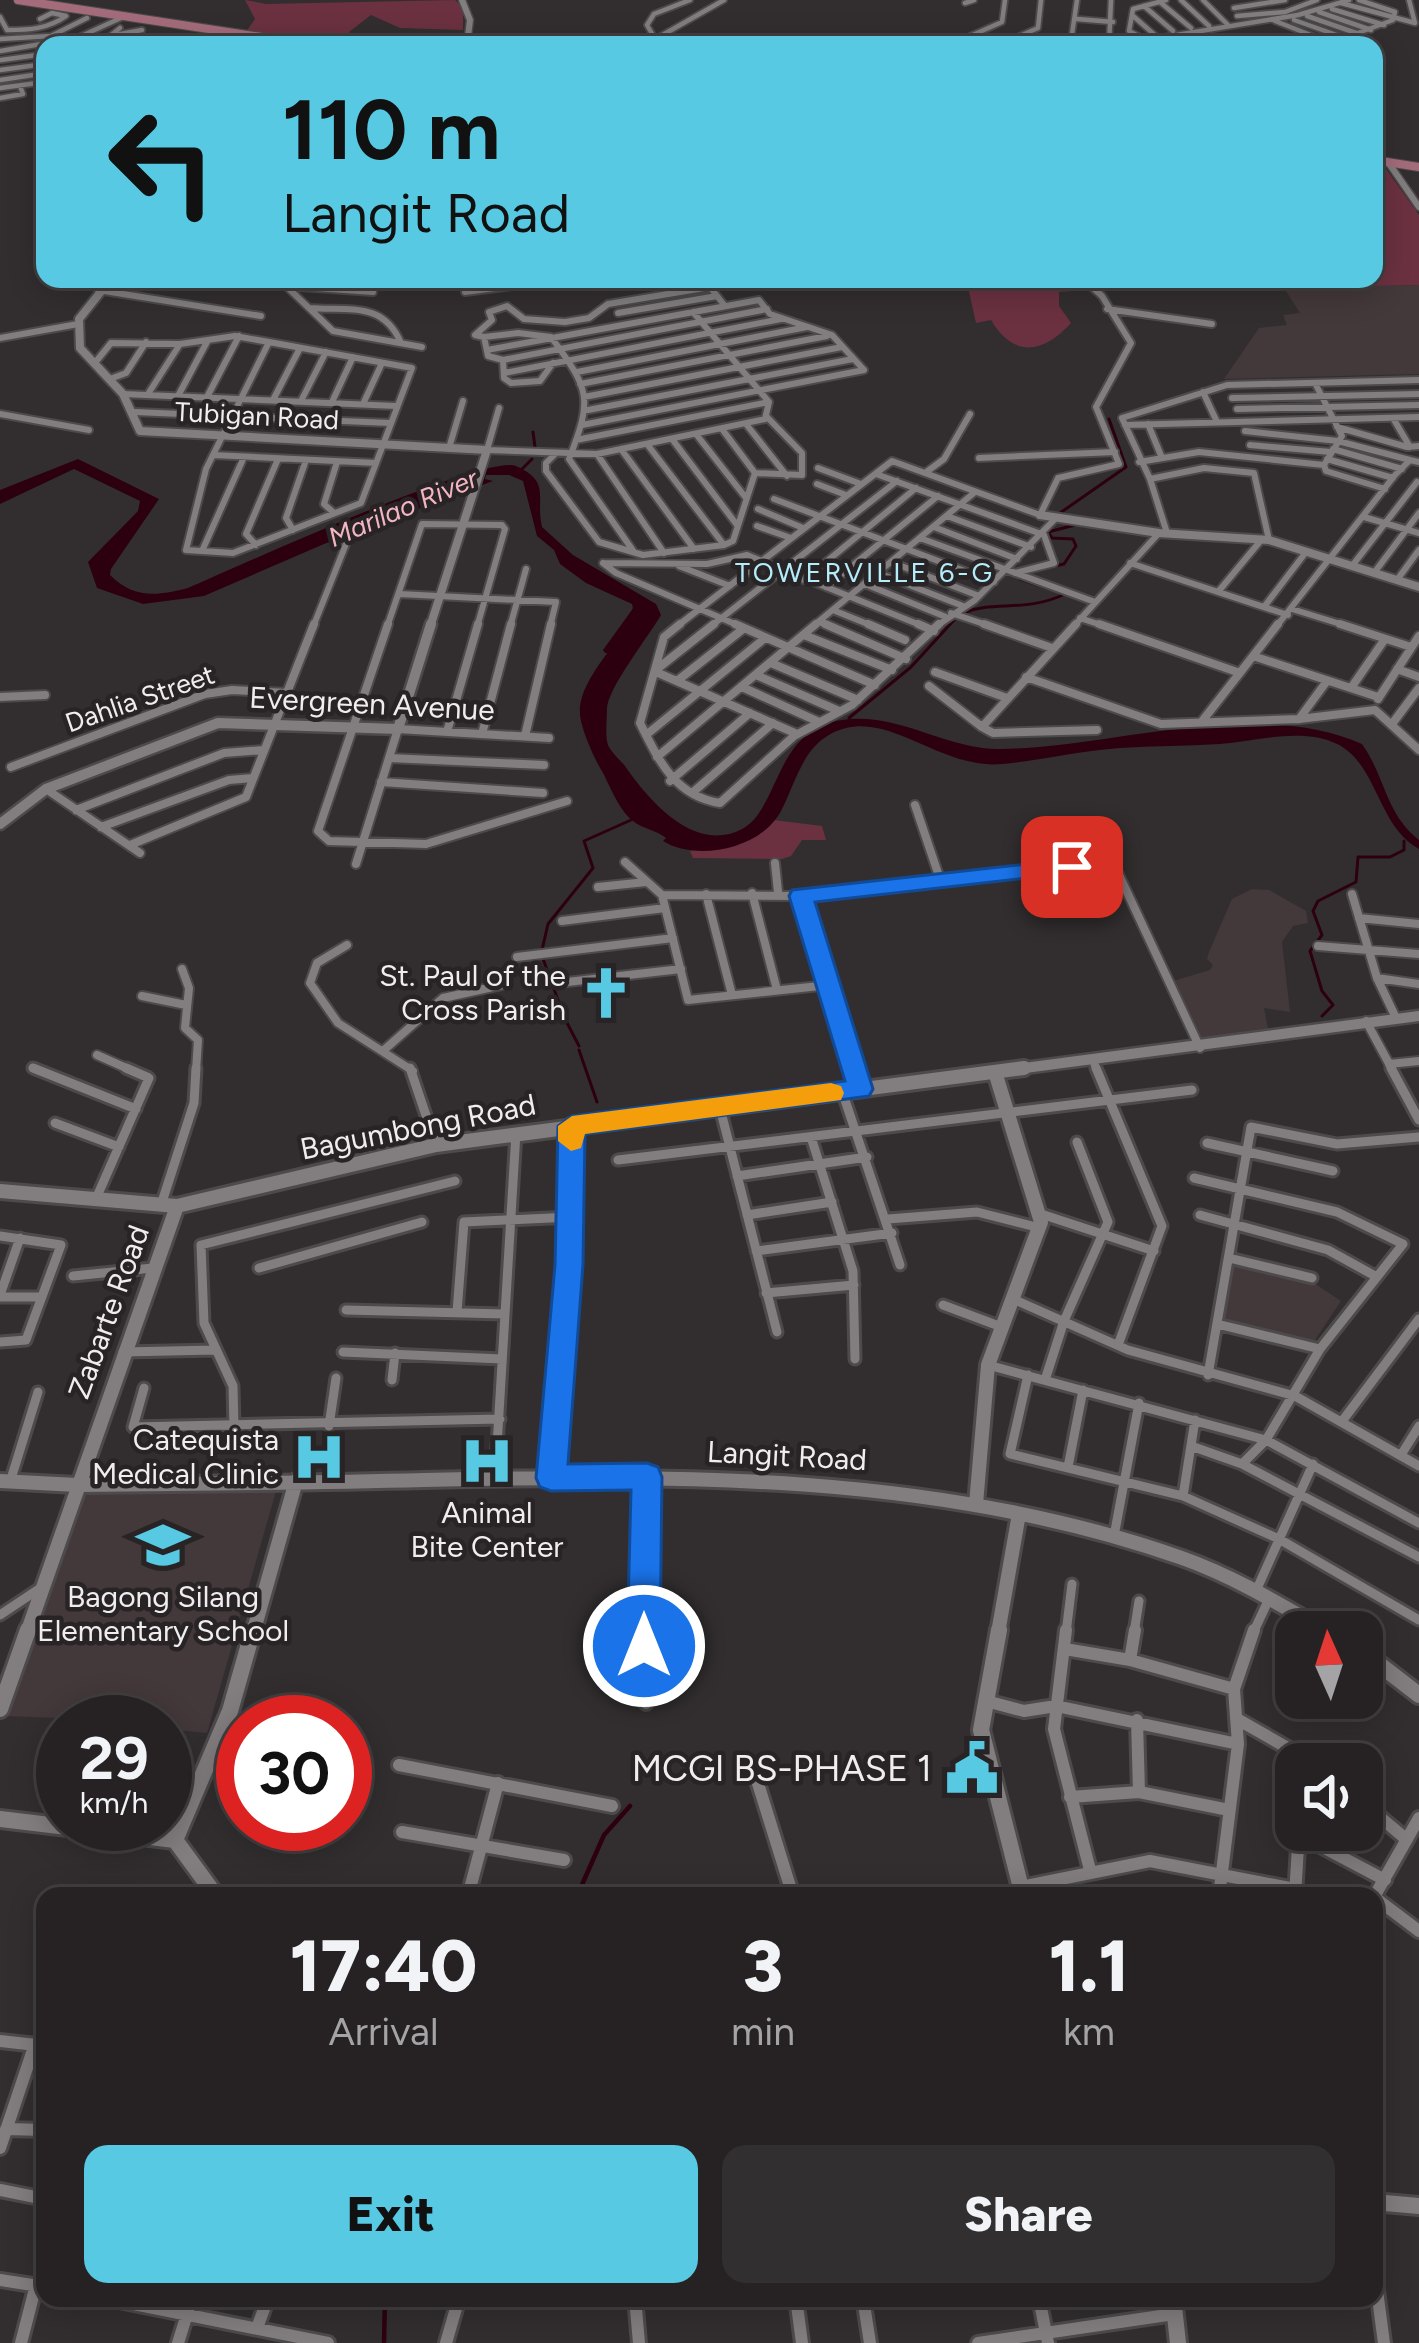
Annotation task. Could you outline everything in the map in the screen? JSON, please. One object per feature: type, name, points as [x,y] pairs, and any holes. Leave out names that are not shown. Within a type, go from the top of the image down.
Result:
[{"type":"main road","points":[[18,0],[113,20],[242,36]]},
{"type":"main road","points":[[1383,161],[1419,167]]},
{"type":"street","points":[[462,0],[470,20],[467,36]]},
{"type":"street","points":[[653,36],[647,25],[653,15],[690,0]]},
{"type":"street","points":[[660,36],[724,0]]},
{"type":"street","points":[[965,3],[974,0]]},
{"type":"street","points":[[971,36],[1003,22],[1005,0]]},
{"type":"street","points":[[1019,36],[1038,28],[1041,0]]},
{"type":"street","points":[[1072,36],[1077,0]]},
{"type":"street","points":[[1181,0],[1209,26]]},
{"type":"street","points":[[1203,0],[1228,25]]},
{"type":"street","points":[[1245,23],[1233,4],[1285,0]]},
{"type":"street","points":[[1237,16],[1285,12],[1318,0]]},
{"type":"street","points":[[1160,36],[1191,28],[1293,20],[1349,0]]},
{"type":"street","points":[[1352,36],[1393,20],[1395,12],[1359,0]]},
{"type":"street","points":[[1377,0],[1415,13]]},
{"type":"street","points":[[1341,3],[1415,23],[1409,0]]},
{"type":"street","points":[[1110,36],[1112,1],[1122,2]]},
{"type":"street","points":[[1131,36],[1133,9],[1163,1],[1191,28]]},
{"type":"street","points":[[1144,7],[1173,32]]},
{"type":"street","points":[[1329,8],[1384,25]]},
{"type":"street","points":[[1318,12],[1371,30]]},
{"type":"street","points":[[0,17],[7,30],[28,30],[58,23],[66,16],[52,14],[40,20]]},
{"type":"street","points":[[1132,15],[1156,36]]},
{"type":"street","points":[[1306,16],[1359,34]]},
{"type":"street","points":[[22,39],[28,30],[26,18]]},
{"type":"street","points":[[71,28],[87,18]]},
{"type":"street","points":[[86,36],[113,20],[122,30],[142,34],[136,36]]},
{"type":"street","points":[[1077,20],[1113,22]]},
{"type":"street","points":[[1275,20],[1314,36]]},
{"type":"street","points":[[1293,20],[1340,36]]},
{"type":"street","points":[[0,38],[22,39],[71,28],[93,30]]},
{"type":"street","points":[[110,36],[122,30]]},
{"type":"street","points":[[0,58],[36,48]]},
{"type":"street","points":[[0,58],[36,55]]},
{"type":"street","points":[[0,70],[36,65]]},
{"type":"street","points":[[0,84],[36,75]]},
{"type":"street","points":[[0,84],[36,83]]},
{"type":"street","points":[[0,98],[23,94],[20,86]]},
{"type":"street","points":[[1388,162],[1419,208]]},
{"type":"street","points":[[0,338],[78,324],[100,288]]},
{"type":"street","points":[[288,288],[333,331],[422,347]]},
{"type":"street","points":[[323,288],[373,292]]},
{"type":"street","points":[[466,292],[496,288]]},
{"type":"street","points":[[568,454],[588,410],[577,372],[552,338],[518,333],[475,335],[492,320],[489,312],[507,306],[524,319],[565,322],[589,318],[608,304],[699,288]]},
{"type":"street","points":[[711,288],[725,306]]},
{"type":"street","points":[[1040,515],[1044,493],[1060,473],[1119,462],[1096,407],[1132,350],[1093,288]]},
{"type":"street","points":[[98,290],[261,316]]},
{"type":"street","points":[[616,292],[629,301]]},
{"type":"street","points":[[618,313],[717,296]]},
{"type":"street","points":[[487,350],[759,300],[784,319],[832,335],[864,370],[582,425]]},
{"type":"street","points":[[603,329],[629,301]]},
{"type":"street","points":[[309,308],[380,314],[392,320],[401,344]]},
{"type":"street","points":[[484,338],[488,356],[502,360],[767,309]]},
{"type":"street","points":[[1107,309],[1212,325]]},
{"type":"street","points":[[693,312],[769,402],[766,417]]},
{"type":"street","points":[[504,373],[784,319]]},
{"type":"street","name":"Tubigan Road","points":[[78,324],[82,353],[123,394],[140,431],[487,449]]},
{"type":"street","points":[[577,372],[808,327]]},
{"type":"street","points":[[580,384],[832,335]]},
{"type":"street","points":[[94,364],[110,343],[180,344],[239,337],[269,342],[299,347],[412,368],[361,503],[233,553],[186,550],[188,518],[221,436],[269,342]]},
{"type":"street","points":[[207,397],[239,337]]},
{"type":"street","points":[[178,396],[208,340]]},
{"type":"street","points":[[110,379],[126,373],[146,342]]},
{"type":"street","points":[[148,394],[180,344]]},
{"type":"street","points":[[273,400],[299,347]]},
{"type":"street","points":[[584,397],[842,347]]},
{"type":"street","points":[[301,401],[326,352]]},
{"type":"street","points":[[332,402],[353,358]]},
{"type":"street","points":[[588,410],[853,359]]},
{"type":"street","points":[[502,360],[511,383],[537,384],[553,363]]},
{"type":"street","points":[[363,404],[382,363]]},
{"type":"street","points":[[1123,422],[1227,385],[1419,380]]},
{"type":"street","points":[[1315,383],[1342,436],[1326,471],[1385,489]]},
{"type":"street","points":[[1227,385],[1256,458]]},
{"type":"street","points":[[1203,392],[1216,422]]},
{"type":"street","points":[[123,394],[396,406]]},
{"type":"street","points":[[1232,398],[1419,394]]},
{"type":"street","points":[[449,448],[463,401]]},
{"type":"street","points":[[576,440],[769,402]]},
{"type":"street","points":[[1163,404],[1171,423]]},
{"type":"street","points":[[1237,409],[1419,405]]},
{"type":"street","points":[[356,863],[499,408]]},
{"type":"street","points":[[135,412],[390,423]]},
{"type":"street","points":[[925,473],[944,459],[970,413]]},
{"type":"street","points":[[0,414],[89,430]]},
{"type":"street","points":[[487,449],[597,454],[766,417]]},
{"type":"street","points":[[722,429],[755,472],[802,476],[803,455],[766,417]]},
{"type":"street","points":[[1102,418],[1148,424],[1310,420],[1415,446]]},
{"type":"street","points":[[1394,418],[1415,446]]},
{"type":"street","points":[[1335,423],[1419,418]]},
{"type":"street","points":[[1286,420],[1295,436]]},
{"type":"street","points":[[1310,420],[1331,453]]},
{"type":"street","points":[[1123,422],[1150,479],[1163,533]]},
{"type":"street","points":[[746,424],[789,477]]},
{"type":"street","points":[[1148,424],[1162,458]]},
{"type":"street","points":[[1246,431],[1318,439]]},
{"type":"street","points":[[696,434],[746,499]]},
{"type":"street","points":[[671,439],[737,525]]},
{"type":"street","points":[[647,444],[724,545]]},
{"type":"street","points":[[1250,445],[1414,460]]},
{"type":"street","points":[[622,449],[694,549]]},
{"type":"street","points":[[979,458],[1115,452]]},
{"type":"street","points":[[1139,462],[1198,452],[1256,458],[1331,453],[1418,482],[1352,566]]},
{"type":"street","points":[[556,453],[546,463],[547,471],[595,539],[635,553],[734,542],[755,472]]},
{"type":"street","points":[[568,454],[635,553]]},
{"type":"street","points":[[597,454],[664,553]]},
{"type":"street","points":[[213,455],[376,463]]},
{"type":"street","points":[[202,551],[244,457]]},
{"type":"street","points":[[256,545],[246,534],[278,459]]},
{"type":"street","points":[[293,530],[286,518],[306,460]]},
{"type":"street","points":[[1203,720],[1397,474],[1414,460]]},
{"type":"street","points":[[875,473],[1044,535],[1055,562],[1011,572],[948,615],[858,700],[797,734],[720,803],[670,781],[640,723],[664,637],[846,494],[861,484],[875,473],[892,461],[1040,515],[1163,533],[1266,540],[1419,587]]},
{"type":"street","points":[[334,513],[324,504],[337,462]]},
{"type":"street","points":[[818,468],[861,484]]},
{"type":"street","points":[[1150,479],[1204,468],[1254,473],[1266,540]]},
{"type":"street","points":[[656,670],[897,481]]},
{"type":"street","points":[[817,484],[846,494]]},
{"type":"street","points":[[804,580],[916,488]]},
{"type":"street","points":[[657,758],[975,493]]},
{"type":"street","points":[[825,588],[938,496]]},
{"type":"street","points":[[774,499],[994,582]]},
{"type":"street","points":[[758,509],[803,528]]},
{"type":"street","points":[[1374,573],[1419,513]]},
{"type":"street","points":[[946,516],[1030,547]]},
{"type":"street","points":[[1364,517],[1419,533]]},
{"type":"street","points":[[1011,572],[1056,518]]},
{"type":"street","points":[[447,732],[505,529],[422,524],[318,831],[329,841],[437,842],[567,801]]},
{"type":"street","points":[[757,526],[791,538]]},
{"type":"street","points":[[934,526],[1018,560]]},
{"type":"street","points":[[982,727],[1130,563],[1163,533]]},
{"type":"street","points":[[920,538],[1095,602]]},
{"type":"street","points":[[1218,592],[1266,540]]},
{"type":"street","points":[[130,845],[246,797],[346,544]]},
{"type":"street","points":[[1397,580],[1419,550]]},
{"type":"street","points":[[1264,607],[1306,552]]},
{"type":"street","points":[[875,685],[603,565],[716,562],[747,556],[934,631]]},
{"type":"street","points":[[716,562],[746,574]]},
{"type":"street","points":[[891,562],[980,596]]},
{"type":"street","points":[[674,563],[730,586]]},
{"type":"street","points":[[1130,563],[1264,607],[1411,647]]},
{"type":"street","points":[[482,734],[526,568]]},
{"type":"street","points":[[878,573],[962,606]]},
{"type":"street","points":[[865,584],[1052,648]]},
{"type":"street","points":[[400,594],[556,602],[525,736]]},
{"type":"street","points":[[833,610],[904,640]]},
{"type":"street","points":[[1080,618],[1240,674]]},
{"type":"street","points":[[819,622],[906,659]]},
{"type":"street","points":[[677,681],[743,629]]},
{"type":"street","points":[[804,635],[892,670]]},
{"type":"street","points":[[1375,710],[1419,636]]},
{"type":"street","points":[[646,735],[765,638]]},
{"type":"street","points":[[1351,688],[1385,639]]},
{"type":"street","points":[[1253,656],[1378,698]]},
{"type":"street","points":[[771,663],[858,700]]},
{"type":"street","points":[[1396,669],[1419,677]]},
{"type":"street","points":[[656,670],[797,734]]},
{"type":"street","points":[[935,672],[1007,698]]},
{"type":"street","points":[[756,675],[840,711]]},
{"type":"street","points":[[1026,677],[1161,724],[1299,719],[1375,710],[1419,750]]},
{"type":"street","points":[[1299,719],[1327,680]]},
{"type":"street","points":[[929,686],[993,734],[1097,730]]},
{"type":"street","points":[[742,687],[820,722]]},
{"type":"street","points":[[1393,724],[1419,688]]},
{"type":"street","name":"Dahlia Street","points":[[11,767],[218,691],[287,693]]},
{"type":"street","points":[[0,698],[45,694]]},
{"type":"street","points":[[670,781],[750,713]]},
{"type":"street","name":"Evergreen Avenue","points":[[0,824],[46,789],[200,728],[230,721],[549,738]]},
{"type":"street","points":[[692,794],[773,723]]},
{"type":"street","points":[[76,810],[224,753],[263,750]]},
{"type":"street","points":[[389,758],[544,765]]},
{"type":"street","points":[[100,827],[229,780],[253,778]]},
{"type":"street","points":[[381,782],[543,793]]},
{"type":"street","points":[[46,789],[140,853]]},
{"type":"street","points":[[916,805],[941,882]]},
{"type":"street","points":[[625,862],[662,895],[688,1000],[829,985]]},
{"type":"street","points":[[662,895],[778,892],[801,896],[1113,862],[1200,1048]]},
{"type":"street","points":[[775,863],[778,892]]},
{"type":"street","points":[[598,887],[647,882]]},
{"type":"street","points":[[752,892],[777,990]]},
{"type":"street","points":[[706,894],[732,995]]},
{"type":"street","points":[[1352,894],[1377,978],[1396,1018]]},
{"type":"street","points":[[801,896],[860,1089]]},
{"type":"street","points":[[562,921],[665,908]]},
{"type":"street","points":[[1359,918],[1419,925]]},
{"type":"street","points":[[518,957],[673,938]]},
{"type":"street","points":[[347,945],[317,963],[310,983],[338,1023],[384,1050],[417,1077],[436,1145]]},
{"type":"street","points":[[1318,946],[1419,954]]},
{"type":"street","points":[[169,1205],[195,1096],[198,1040],[185,1028],[189,988],[182,969]]},
{"type":"street","points":[[567,982],[681,969]]},
{"type":"street","points":[[1377,978],[1419,984]]},
{"type":"street","points":[[384,1050],[443,998],[502,985]]},
{"type":"street","points":[[142,996],[186,1005]]},
{"type":"street","name":"Bagumbong Road","points":[[0,1191],[169,1205],[436,1145],[1419,1016]]},
{"type":"street","points":[[1366,1021],[1419,1120]]},
{"type":"street","points":[[95,1201],[148,1075],[97,1055]]},
{"type":"street","points":[[1093,1060],[1162,1226],[1118,1345]]},
{"type":"street","points":[[1389,1064],[1419,1061]]},
{"type":"street","points":[[33,1068],[136,1109]]},
{"type":"street","points":[[976,1504],[988,1365],[1041,1221],[995,1072]]},
{"type":"street","points":[[618,1160],[1192,1090]]},
{"type":"street","points":[[842,1091],[900,1265]]},
{"type":"street","points":[[1407,1098],[1419,1096]]},
{"type":"street","points":[[720,1108],[777,1332]]},
{"type":"street","points":[[55,1123],[119,1147]]},
{"type":"street","points":[[551,1478],[571,1217],[572,1126]]},
{"type":"street","points":[[1208,1375],[1251,1127],[1337,1144],[1419,1136]]},
{"type":"street","points":[[495,1479],[516,1133]]},
{"type":"street","points":[[812,1136],[854,1285],[855,1359]]},
{"type":"street","points":[[1045,1380],[1064,1321],[1108,1222],[1077,1142]]},
{"type":"street","points":[[1207,1143],[1333,1171]]},
{"type":"street","points":[[737,1175],[867,1157]]},
{"type":"street","points":[[1194,1178],[1337,1212],[1403,1244],[1320,1349],[1266,1439],[1242,1464]]},
{"type":"street","points":[[234,1428],[233,1386],[204,1323],[201,1245],[455,1180]]},
{"type":"street","points":[[747,1215],[832,1202]]},
{"type":"street","name":"Zabarte Road","points":[[0,1709],[7,1666],[42,1587],[153,1268],[169,1205]]},
{"type":"street","points":[[888,1219],[977,1212],[1105,1235],[1154,1251]]},
{"type":"street","points":[[1200,1215],[1328,1250],[1377,1276]]},
{"type":"street","points":[[457,1312],[464,1222],[571,1217]]},
{"type":"street","points":[[259,1268],[422,1222]]},
{"type":"street","points":[[756,1251],[892,1233]]},
{"type":"street","points":[[0,1236],[61,1244],[26,1341],[0,1342]]},
{"type":"street","points":[[20,1238],[0,1296],[41,1298]]},
{"type":"street","points":[[1229,1258],[1312,1278]]},
{"type":"street","points":[[73,1276],[153,1268]]},
{"type":"street","points":[[766,1293],[854,1285]]},
{"type":"street","points":[[1013,1299],[1118,1345],[1208,1375],[1295,1396],[1419,1466]]},
{"type":"street","points":[[943,1305],[999,1325]]},
{"type":"street","points":[[346,1310],[505,1314]]},
{"type":"street","points":[[1343,1420],[1419,1318]]},
{"type":"street","points":[[1217,1324],[1320,1349]]},
{"type":"street","points":[[123,1352],[215,1350]]},
{"type":"street","points":[[343,1352],[502,1359]]},
{"type":"street","points":[[392,1380],[395,1353]]},
{"type":"street","points":[[988,1365],[1266,1439],[1419,1522]]},
{"type":"street","points":[[1028,1376],[1010,1454],[1183,1496],[1280,1539],[1419,1620]]},
{"type":"street","points":[[329,1426],[336,1378]]},
{"type":"street","points":[[144,1388],[133,1427],[329,1426],[500,1418]]},
{"type":"street","points":[[1068,1467],[1083,1390]]},
{"type":"street","points":[[5,1482],[38,1392]]},
{"type":"street","points":[[1114,1535],[1139,1403]]},
{"type":"street","points":[[1183,1496],[1196,1420]]},
{"type":"street","points":[[1401,1455],[1419,1426]]},
{"type":"street","points":[[1191,1446],[1242,1464],[1419,1557]]},
{"type":"street","points":[[1221,1887],[1238,1744],[1234,1689],[1280,1539],[1313,1464]]},
{"type":"street","points":[[646,1703],[647,1477]]},
{"type":"street","name":"Langit Road","points":[[5,1482],[647,1477],[827,1482],[976,1504],[1114,1535],[1187,1560],[1291,1611]]},
{"type":"street","points":[[192,1802],[230,1711],[296,1481]]},
{"type":"street","points":[[1019,1514],[982,1741],[1021,1887]]},
{"type":"street","points":[[1072,1584],[1054,1730],[1090,1870]]},
{"type":"street","points":[[0,1615],[42,1587]]},
{"type":"street","points":[[1130,1660],[1139,1601]]},
{"type":"street","points":[[1065,1649],[1130,1660],[1234,1689]]},
{"type":"street","points":[[1383,1667],[1419,1695]]},
{"type":"street","points":[[986,1700],[1024,1711],[1056,1706],[1137,1720],[1238,1744]]},
{"type":"street","points":[[1238,1719],[1277,1743]]},
{"type":"street","points":[[1137,1720],[1139,1792]]},
{"type":"street","points":[[399,1766],[611,1806]]},
{"type":"street","points":[[756,1777],[790,1887]]},
{"type":"street","points":[[470,1887],[498,1783]]},
{"type":"street","points":[[1070,1797],[1139,1792],[1228,1810]]},
{"type":"street","points":[[1381,1887],[1419,1818]]},
{"type":"street","points":[[0,1819],[36,1823]]},
{"type":"street","points":[[1383,1820],[1406,1839]]},
{"type":"street","points":[[402,1832],[564,1860]]},
{"type":"street","points":[[184,1851],[210,1887]]},
{"type":"street","points":[[1295,1887],[1298,1851]]},
{"type":"street","points":[[1333,1851],[1385,1880]]},
{"type":"street","points":[[1035,1887],[1090,1870],[1150,1861],[1222,1872],[1274,1887]]},
{"type":"street","points":[[1383,1905],[1419,1931]]},
{"type":"street","points":[[0,2041],[36,2045]]},
{"type":"street","points":[[0,2148],[36,2055]]},
{"type":"street","points":[[6,2129],[36,2130]]},
{"type":"street","points":[[0,2190],[36,2197]]},
{"type":"street","points":[[1383,2203],[1419,2206]]},
{"type":"street","points":[[0,2280],[36,2285]]},
{"type":"street","points":[[21,2343],[36,2298]]},
{"type":"street","points":[[145,2307],[328,2343]]},
{"type":"street","points":[[178,2343],[189,2307]]},
{"type":"street","points":[[257,2328],[265,2307]]},
{"type":"street","points":[[446,2343],[456,2307]]},
{"type":"street","points":[[636,2307],[639,2343]]},
{"type":"street","points":[[797,2307],[802,2343]]},
{"type":"street","points":[[864,2307],[870,2343]]},
{"type":"street","points":[[1041,2307],[1047,2338]]},
{"type":"street","points":[[978,2343],[1047,2338],[1170,2307]]},
{"type":"street","points":[[1174,2307],[1178,2343]]},
{"type":"street","points":[[1379,2307],[1384,2343]]},
{"type":"shaded area","points":[[245,0],[266,4],[455,0],[463,7],[463,30],[400,28],[371,15],[349,32],[353,36],[245,33],[255,19]]},
{"type":"shaded area","points":[[1383,166],[1419,215],[1419,285],[1383,286]]},
{"type":"shaded area","points":[[1419,285],[1419,374],[1224,379],[1259,328],[1287,325],[1283,315],[1300,313],[1284,288]]},
{"type":"shaded area","points":[[968,288],[1085,290],[1059,292],[1059,306],[1071,323],[1039,346],[1018,346],[991,320],[976,323]]},
{"type":"shaded area","points":[[773,820],[822,826],[826,840],[802,840],[791,856],[782,859],[693,858],[690,851],[749,839]]},
{"type":"shaded area","points":[[1252,889],[1269,890],[1306,911],[1308,923],[1293,926],[1282,942],[1290,1012],[1264,1008],[1269,1034],[1200,1040],[1173,981],[1210,970],[1209,952],[1232,899]]},
{"type":"shaded area","points":[[1231,1262],[1302,1275],[1341,1301],[1313,1343],[1222,1319]]},
{"type":"shaded area","points":[[84,1490],[276,1491],[207,1733],[192,1732],[192,1695],[36,1695],[36,1717],[5,1716]]},
{"type":"water","points":[[78,459],[159,499],[110,575],[146,594],[188,588],[458,477],[495,467],[516,466],[527,472],[540,491],[542,527],[573,555],[656,604],[661,615],[609,700],[607,742],[660,808],[707,835],[742,829],[755,818],[793,750],[825,724],[870,719],[963,744],[1001,749],[1230,724],[1320,731],[1362,744],[1392,807],[1419,840],[1419,849],[1394,826],[1351,753],[1324,739],[1279,736],[981,764],[864,726],[832,733],[812,750],[782,809],[760,834],[710,851],[677,847],[624,812],[581,721],[586,688],[626,626],[632,604],[586,583],[560,564],[554,550],[537,536],[523,481],[509,475],[486,475],[485,479],[493,481],[324,544],[204,596],[143,604],[97,588],[88,562],[138,511],[140,501],[74,469],[0,504],[0,490]]},
{"type":"waterway","points":[[1060,513],[1126,467],[1109,419]]},
{"type":"waterway","points":[[533,432],[535,447]]},
{"type":"waterway","points":[[521,470],[532,459]]},
{"type":"waterway","points":[[1041,569],[1064,564],[1076,546],[1073,539],[1052,538],[1048,532],[1075,525]]},
{"type":"waterway","points":[[963,613],[1037,603],[1065,594],[1020,579]]},
{"type":"waterway","name":"Marilao River","points":[[610,650],[641,607],[636,599]]},
{"type":"waterway","points":[[849,718],[911,667],[955,619]]},
{"type":"waterway","points":[[542,950],[548,924],[593,868],[584,841],[631,820]]},
{"type":"waterway","points":[[1322,1016],[1333,1005],[1322,991],[1310,951],[1322,935],[1313,911],[1318,901],[1356,882],[1358,857],[1390,857],[1404,850],[1404,841]]},
{"type":"waterway","points":[[542,956],[563,1014]]},
{"type":"waterway","points":[[565,1019],[579,1046]]},
{"type":"waterway","points":[[579,1050],[597,1102]]},
{"type":"waterway","points":[[581,1887],[604,1835],[630,1806]]},
{"type":"waterway","points":[[384,2343],[385,2307]]},
{"type":"slow traffic","points":[[571,1141],[572,1126],[831,1093]]},
{"type":"place","name":"St. Paul of the Cross Parish","points":[[606,993]]},
{"type":"place","name":"Catequista Medical Clinic","points":[[319,1457]]},
{"type":"place","name":"Animal Bite Center","points":[[487,1461]]},
{"type":"place","name":"Bagong Silang Elementary School","points":[[163,1545]]},
{"type":"place","name":"MCGI BS-PHASE 1","points":[[972,1768]]},
{"type":"district","name":"TOWERVILLE 6-G","points":[[865,573]]},
{"type":"route","points":[[644,1646],[647,1477],[551,1478],[569,1265],[572,1126],[860,1089],[801,896],[1072,867]]}]
